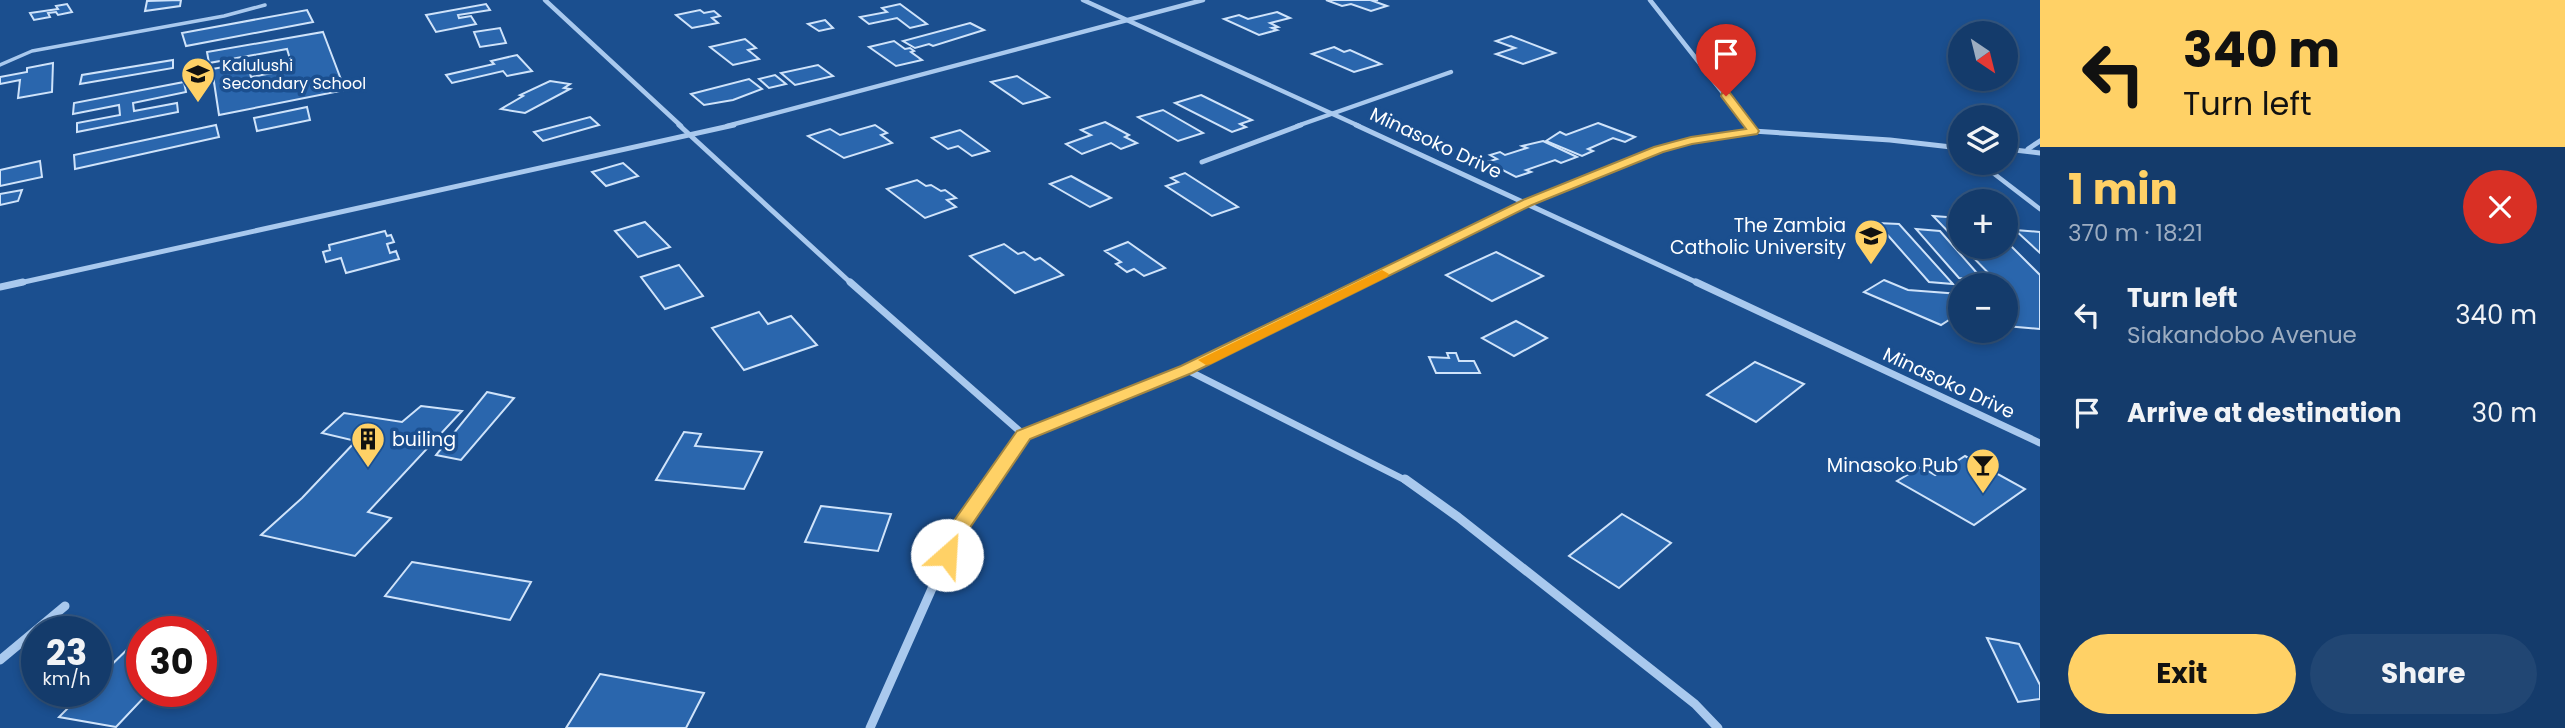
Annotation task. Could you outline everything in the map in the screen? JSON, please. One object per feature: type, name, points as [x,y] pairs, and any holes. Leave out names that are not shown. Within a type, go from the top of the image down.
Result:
[{"type":"street","points":[[545,0],[821,257],[1024,435]]},
{"type":"street","name":"Minasoko Drive","points":[[1083,0],[1527,202],[2040,443]]},
{"type":"street","points":[[0,287],[691,136],[1203,0]]},
{"type":"street","points":[[1650,0],[1753,131]]},
{"type":"street","points":[[1202,162],[1451,72]]},
{"type":"street","points":[[870,728],[958,530],[1024,435],[1186,370],[1527,202],[1658,149],[1691,140],[1753,131],[1948,147]]},
{"type":"street","points":[[2028,149],[2040,141]]},
{"type":"street","points":[[2018,149],[2040,153]]},
{"type":"street","points":[[1186,370],[1404,479],[1458,517],[1695,704],[1718,728]]},
{"type":"street","points":[[0,660],[65,606]]},
{"type":"lane","points":[[0,65],[32,51],[224,16],[265,5]]},
{"type":"lane","points":[[1996,175],[2040,209]]},
{"type":"building","points":[[181,0],[180,6],[145,11],[147,1]]},
{"type":"building","points":[[1326,0],[1378,0],[1373,1],[1387,6],[1371,11]]},
{"type":"building","points":[[67,4],[72,12],[58,15],[56,12],[48,13],[50,17],[34,20],[30,13],[58,9],[56,6]]},
{"type":"building","points":[[486,4],[490,10],[458,15],[459,18],[471,16],[476,24],[436,32],[426,15]]},
{"type":"building","points":[[900,4],[927,24],[910,28],[897,18],[869,24],[860,17],[887,12],[882,8]]},
{"type":"building","points":[[307,10],[313,22],[186,46],[182,33]]},
{"type":"building","points":[[700,10],[704,13],[714,11],[720,16],[712,18],[718,23],[692,28],[676,15]]},
{"type":"building","points":[[1277,12],[1290,18],[1270,23],[1278,27],[1272,28],[1277,30],[1259,35],[1224,19],[1239,15],[1248,19]]},
{"type":"building","points":[[825,20],[833,28],[819,31],[808,24]]},
{"type":"building","points":[[970,23],[984,30],[933,46],[929,44],[915,48],[903,41]]},
{"type":"building","points":[[500,28],[506,43],[480,47],[474,32]]},
{"type":"building","points":[[323,32],[345,90],[219,115],[212,69],[247,63],[251,77],[293,69],[287,49],[209,63],[207,52]]},
{"type":"building","points":[[1511,36],[1555,53],[1523,64],[1496,54],[1515,48],[1496,41]]},
{"type":"building","points":[[745,39],[756,48],[748,50],[759,59],[733,65],[710,47]]},
{"type":"building","points":[[894,41],[905,49],[910,48],[914,51],[911,52],[922,60],[896,66],[869,47]]},
{"type":"building","points":[[1334,47],[1344,52],[1350,50],[1381,64],[1354,72],[1312,54]]},
{"type":"building","points":[[517,55],[532,71],[507,76],[503,71],[452,83],[446,75],[494,64],[491,61]]},
{"type":"building","points":[[173,60],[173,68],[80,84],[82,75]]},
{"type":"building","points":[[53,63],[52,92],[18,98],[20,80],[0,84],[0,77]]},
{"type":"building","points":[[818,65],[833,76],[795,85],[781,73]]},
{"type":"building","points":[[775,75],[786,84],[769,88],[759,79]]},
{"type":"building","points":[[1017,76],[1049,97],[1023,104],[991,82]]},
{"type":"building","points":[[749,79],[762,89],[733,100],[704,105],[691,94]]},
{"type":"building","points":[[550,81],[570,84],[564,88],[570,89],[525,113],[501,109],[523,96],[520,95]]},
{"type":"building","points":[[184,82],[186,92],[133,103],[134,111],[177,103],[178,112],[77,132],[77,123],[120,115],[119,105],[73,114],[74,103]]},
{"type":"building","points":[[1201,95],[1252,120],[1240,124],[1246,127],[1232,132],[1175,103]]},
{"type":"building","points":[[307,107],[310,120],[257,131],[254,118]]},
{"type":"building","points":[[1163,110],[1203,133],[1178,141],[1138,117]]},
{"type":"building","points":[[590,117],[599,125],[543,141],[534,132]]},
{"type":"building","points":[[1105,122],[1129,135],[1125,137],[1137,143],[1121,149],[1111,143],[1082,154],[1066,144],[1091,135],[1081,130]]},
{"type":"building","points":[[1598,123],[1635,137],[1625,142],[1613,138],[1588,149],[1593,151],[1582,156],[1546,141],[1560,132],[1566,135]]},
{"type":"building","points":[[216,125],[219,137],[75,169],[74,155]]},
{"type":"building","points":[[875,125],[887,133],[881,135],[892,143],[844,158],[808,136],[830,129],[840,135]]},
{"type":"building","points":[[960,130],[989,151],[972,156],[958,146],[948,149],[932,138]]},
{"type":"building","points":[[1543,141],[1577,157],[1561,163],[1555,160],[1526,170],[1531,172],[1516,177],[1487,162],[1497,159],[1490,155],[1500,152],[1505,155],[1527,148],[1522,146]]},
{"type":"building","points":[[40,161],[42,177],[0,186],[0,170]]},
{"type":"building","points":[[623,163],[638,176],[606,186],[592,172]]},
{"type":"building","points":[[1185,173],[1238,207],[1212,216],[1166,186],[1178,182],[1171,178]]},
{"type":"building","points":[[1071,176],[1111,198],[1090,207],[1050,184]]},
{"type":"building","points":[[917,180],[926,186],[945,190],[956,198],[947,200],[956,207],[925,218],[887,189]]},
{"type":"building","points":[[22,190],[18,201],[0,205],[0,194]]},
{"type":"building","points":[[1933,216],[1948,217],[1948,232]]},
{"type":"building","points":[[645,222],[670,247],[638,257],[615,231]]},
{"type":"building","points":[[1877,223],[1899,224],[1948,278],[1948,284],[1929,282]]},
{"type":"building","points":[[1916,229],[1940,231],[1948,240],[1948,259],[1965,259],[1977,273],[1955,273]]},
{"type":"building","points":[[2018,230],[2040,232],[2040,253],[2018,233]]},
{"type":"building","points":[[385,231],[387,236],[391,235],[394,242],[387,244],[390,253],[396,251],[399,259],[346,273],[341,258],[326,262],[323,252],[330,250],[329,245]]},
{"type":"building","points":[[1128,242],[1165,268],[1144,276],[1134,269],[1127,272],[1116,264],[1121,262],[1105,251]]},
{"type":"building","points":[[1004,244],[1018,254],[1024,252],[1035,260],[1040,258],[1063,275],[1015,293],[970,256]]},
{"type":"building","points":[[1496,252],[1543,276],[1492,301],[1446,275]]},
{"type":"building","points":[[2018,253],[2040,275],[2040,329],[2018,327],[2018,273],[1988,273],[1975,259],[2018,259]]},
{"type":"building","points":[[679,265],[703,296],[665,309],[641,277]]},
{"type":"building","points":[[1884,280],[1908,290],[1948,293],[1948,321],[1941,325],[1864,292]]},
{"type":"building","points":[[759,312],[768,324],[791,316],[817,345],[744,370],[712,328]]},
{"type":"building","points":[[1516,321],[1547,338],[1514,356],[1482,338]]},
{"type":"building","points":[[1447,353],[1456,353],[1459,361],[1474,361],[1480,373],[1436,373],[1429,357],[1449,358]]},
{"type":"building","points":[[1755,362],[1804,384],[1756,422],[1707,395]]},
{"type":"building","points":[[487,392],[514,398],[461,460],[436,455]]},
{"type":"building","name":"builing","points":[[421,406],[462,411],[368,512],[391,518],[355,556],[261,535],[302,498],[356,441],[322,433],[344,413],[402,422]]},
{"type":"building","points":[[684,432],[701,434],[695,446],[762,452],[744,489],[656,480]]},
{"type":"building","points":[[1965,456],[2025,489],[1974,525],[1897,481],[1921,467],[1935,475]]},
{"type":"building","points":[[821,506],[891,514],[878,551],[805,542]]},
{"type":"building","points":[[1622,514],[1671,543],[1619,588],[1569,556]]},
{"type":"building","points":[[412,562],[531,582],[510,620],[385,596]]},
{"type":"building","points":[[1987,638],[2019,644],[2040,685],[2040,699],[2018,702]]},
{"type":"building","points":[[126,651],[126,707],[135,707],[116,727],[59,717],[69,707],[112,707],[112,664]]},
{"type":"building","points":[[600,674],[704,693],[686,728],[566,728]]},
{"type":"slow traffic","points":[[1206,360],[1382,274]]},
{"type":"place","name":"Kalulushi Secondary School","points":[[198,104]]},
{"type":"place","name":"The Zambia Catholic University","points":[[1871,266]]},
{"type":"place","name":"builing","points":[[368,469]]},
{"type":"place","name":"Minasoko Pub","points":[[1983,495]]},
{"type":"route","points":[[947,555],[958,530],[1024,435],[1186,370],[1527,202],[1658,149],[1691,140],[1753,131],[1726,96]]}]
